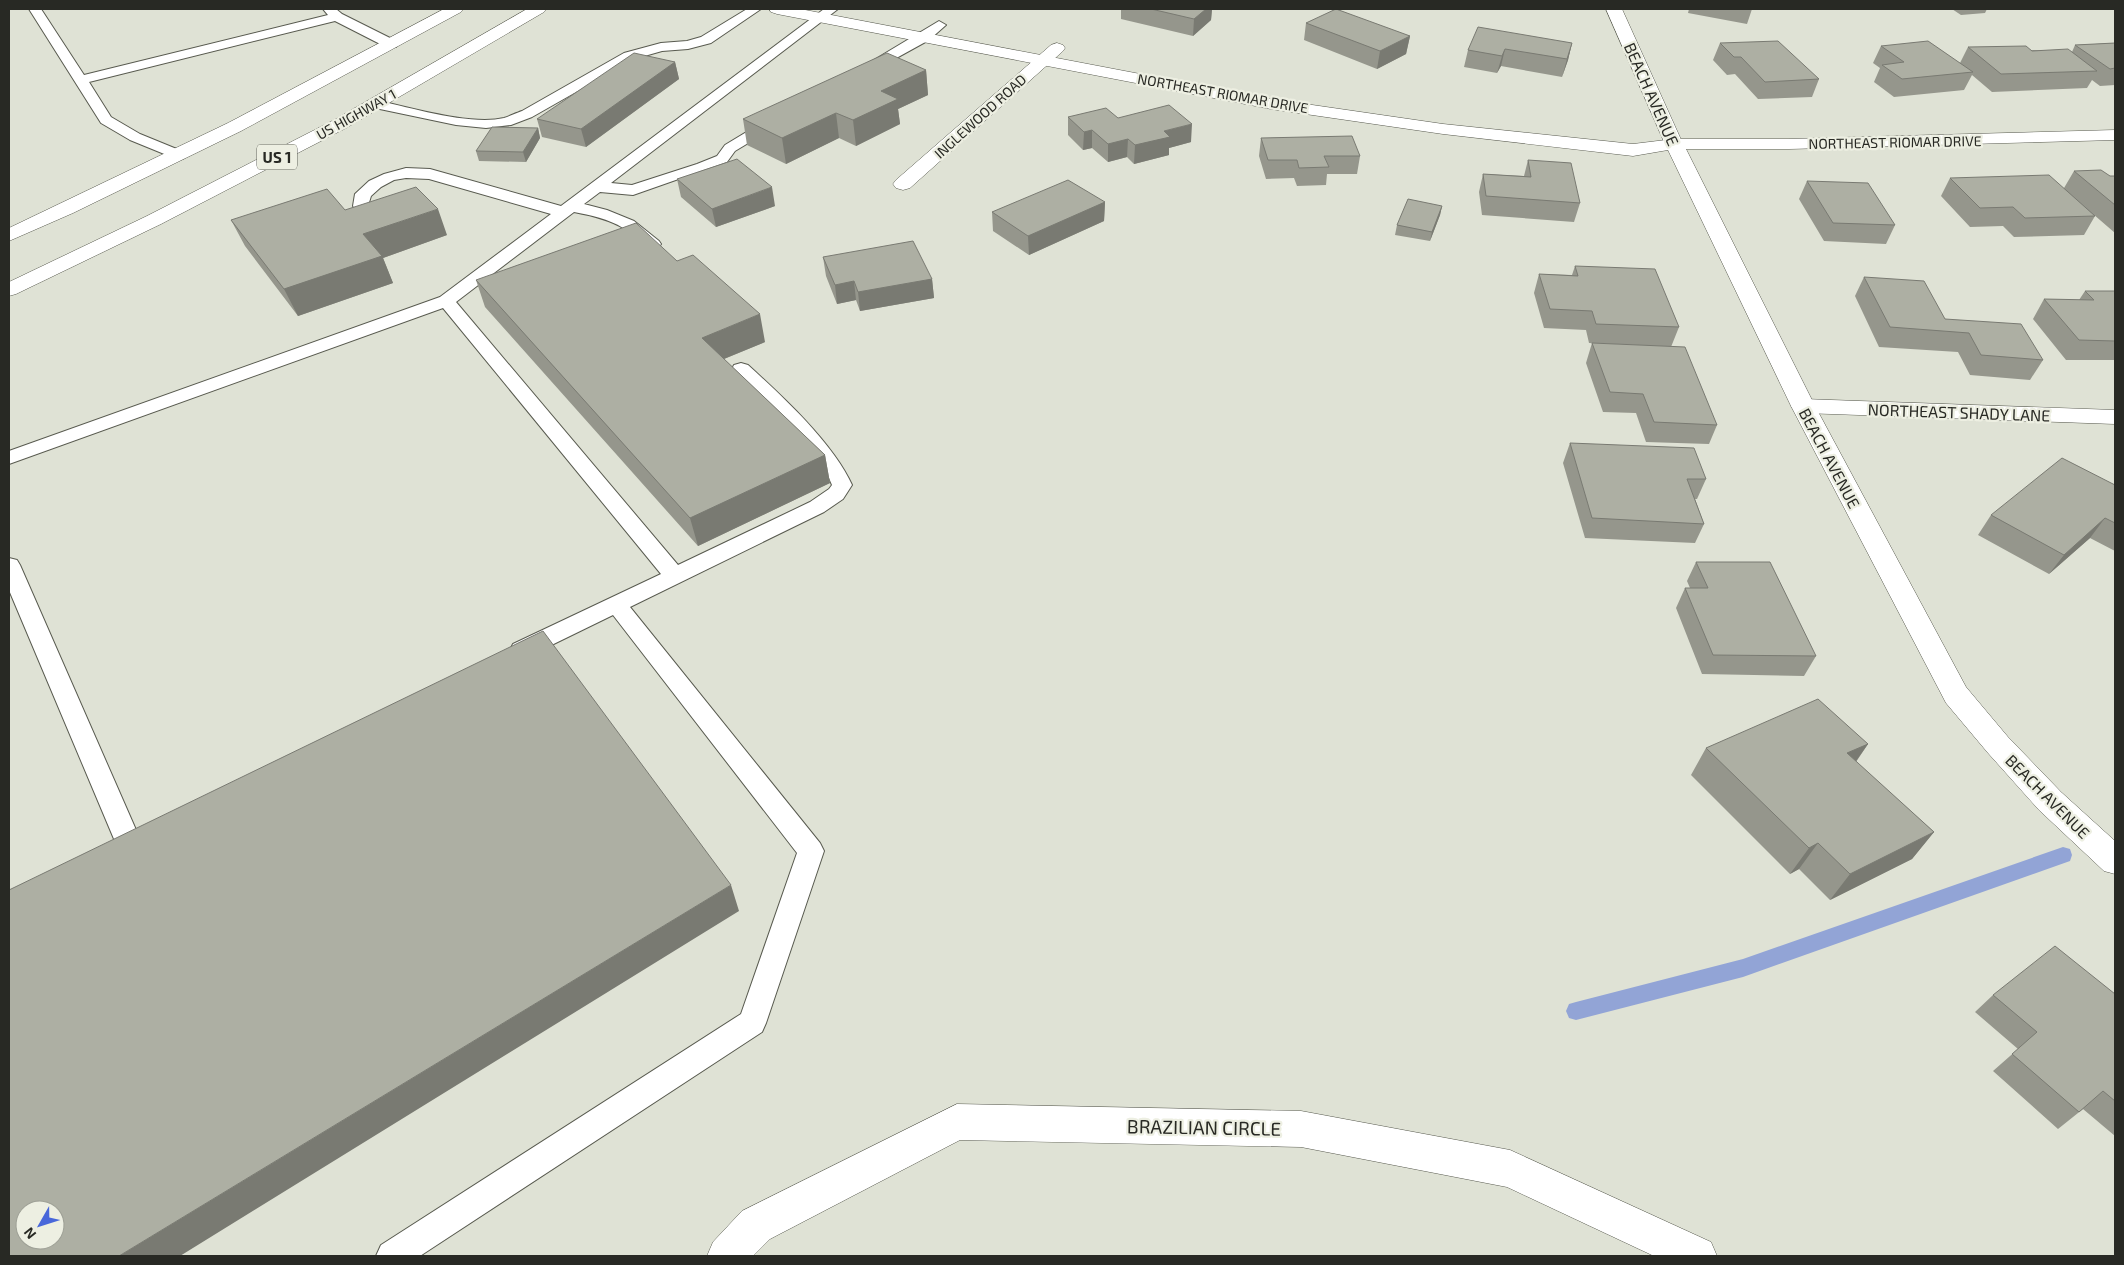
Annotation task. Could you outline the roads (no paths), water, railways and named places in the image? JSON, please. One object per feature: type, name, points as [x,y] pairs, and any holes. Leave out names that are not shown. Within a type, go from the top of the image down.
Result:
[{"type":"street","points":[[9,235],[179,155],[285,102],[455,9]]},
{"type":"street","name":"US HIGHWAY 1","points":[[9,290],[154,220],[340,124],[538,9]]},
{"type":"street","name":"NORTHEAST RIOMAR DRIVE","points":[[777,9],[827,13],[924,36],[1051,54],[1091,53]]},
{"type":"street","name":"NORTHEAST RIOMAR DRIVE","points":[[856,9],[939,25],[1051,54],[1271,104],[1443,129],[1633,150],[1674,144],[1789,144],[2115,135]]},
{"type":"street","name":"BEACH AVENUE","points":[[1614,9],[1674,144],[1803,406],[1956,694],[1998,745],[2050,801],[2115,860]]},
{"type":"street","name":"INGLEWOOD ROAD","points":[[903,184],[1051,54]]},
{"type":"street","name":"NORTHEAST RIOMAR DRIVE","points":[[1147,63],[1196,72]]},
{"type":"street","name":"NORTHEAST RIOMAR DRIVE","points":[[1322,95],[1458,114]]},
{"type":"street","name":"NORTHEAST RIOMAR DRIVE","points":[[1628,133],[1674,144]]},
{"type":"street","name":"NORTHEAST SHADY LANE","points":[[1803,406],[2115,417]]},
{"type":"street","name":"BRAZILIAN CIRCLE","points":[[727,1256],[756,1225],[957,1122],[1301,1129],[1510,1169],[1697,1256]]},
{"type":"lane","points":[[375,104],[456,121],[486,124],[506,122],[527,114],[629,56],[661,47],[688,46],[706,40],[755,9]]},
{"type":"lane","points":[[35,10],[106,120],[135,137],[179,155]]},
{"type":"lane","points":[[80,80],[333,13],[391,44]]},
{"type":"lane","points":[[9,458],[446,301],[827,13]]},
{"type":"lane","points":[[854,76],[924,36],[939,25]]},
{"type":"lane","points":[[597,187],[632,190],[702,167],[722,159],[730,148],[784,115]]},
{"type":"lane","points":[[361,206],[363,194],[375,184],[389,177],[406,173],[430,174],[567,209],[601,213],[628,224],[663,252]]},
{"type":"lane","points":[[446,301],[675,576]]},
{"type":"lane","points":[[500,660],[817,507],[836,494],[842,485],[835,468],[778,402],[741,369]]},
{"type":"lane","points":[[9,565],[127,839]]},
{"type":"lane","points":[[392,1256],[752,1023],[811,851],[616,604]]},
{"type":"waterway","points":[[1576,1011],[1743,968],[2063,855]]}]
